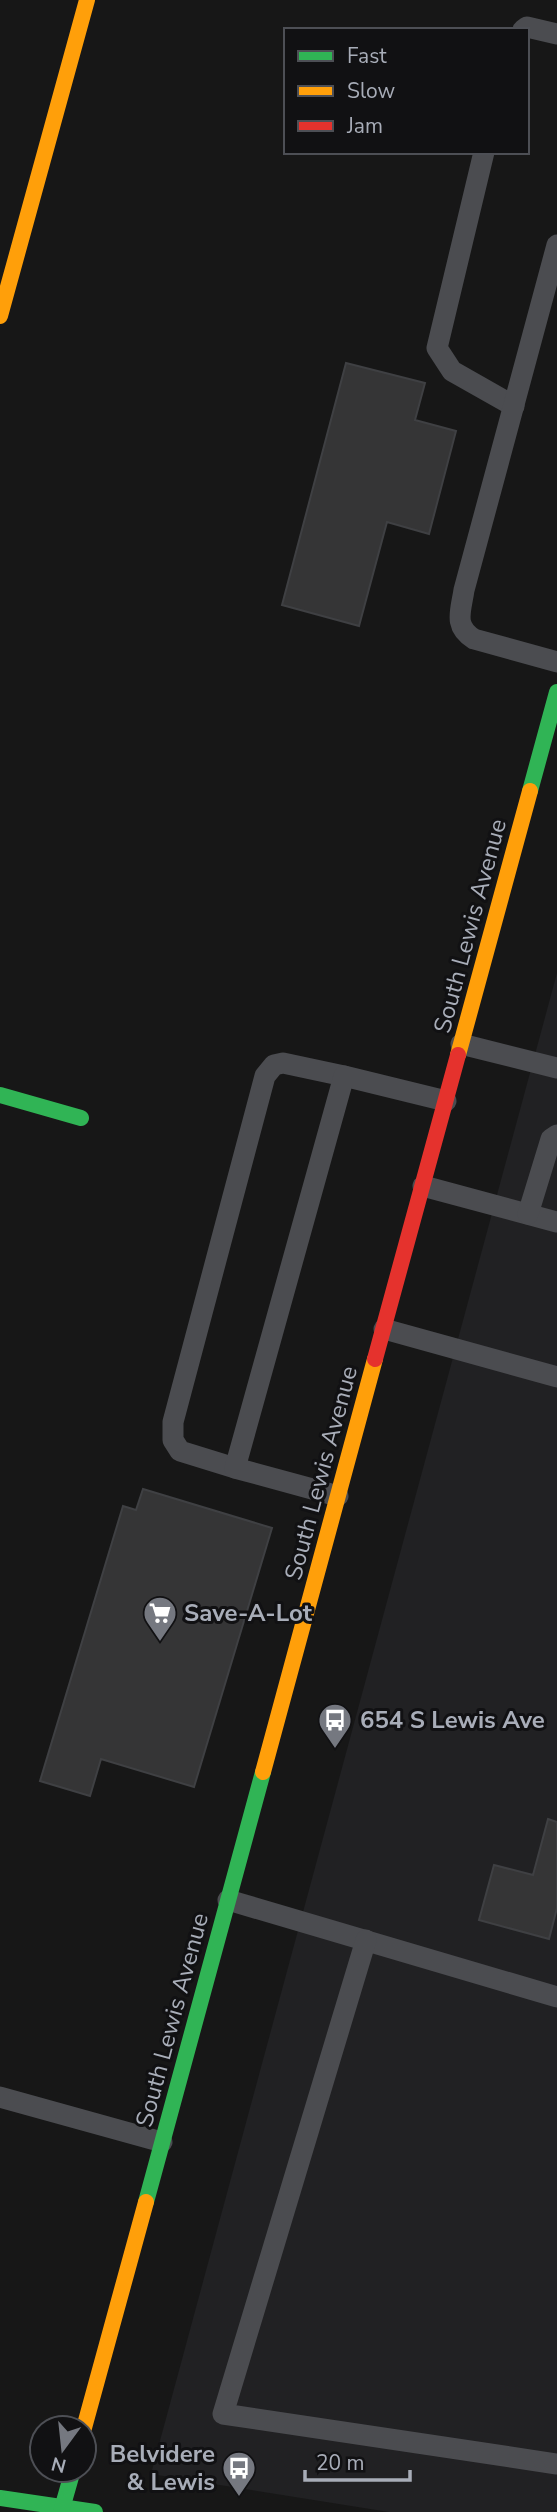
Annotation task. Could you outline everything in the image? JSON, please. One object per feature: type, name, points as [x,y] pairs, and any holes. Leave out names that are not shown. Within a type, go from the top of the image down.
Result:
[{"type":"main road","points":[[0,316],[87,0]]},
{"type":"main road","name":"South Lewis Avenue","points":[[88,2414],[557,692]]},
{"type":"main road","points":[[0,1096],[81,1118]]},
{"type":"main road","points":[[62,2510],[69,2484]]},
{"type":"main road","points":[[0,2498],[62,2510],[95,2512]]},
{"type":"lane","points":[[526,28],[557,34]]},
{"type":"lane","points":[[484,154],[437,348],[452,371],[514,406]]},
{"type":"lane","points":[[557,245],[464,590],[460,622],[464,633],[474,639],[557,662]]},
{"type":"lane","points":[[461,1044],[557,1068]]},
{"type":"lane","points":[[338,1496],[180,1451],[173,1440],[173,1422],[265,1076],[274,1065],[283,1063],[446,1101]]},
{"type":"lane","points":[[235,1468],[344,1076]]},
{"type":"lane","points":[[528,1214],[551,1139],[557,1135]]},
{"type":"lane","points":[[423,1186],[557,1222]]},
{"type":"lane","points":[[384,1329],[557,1377]]},
{"type":"lane","points":[[228,1900],[557,1997]]},
{"type":"lane","points":[[366,1940],[223,2414],[557,2464]]},
{"type":"lane","points":[[0,2097],[162,2142]]},
{"type":"shaded area","points":[[557,973],[557,2512],[389,2512],[151,2474]]},
{"type":"building","points":[[346,363],[425,383],[415,420],[456,431],[429,534],[387,522],[359,626],[282,605]]},
{"type":"building","name":"Save-A-Lot","points":[[143,1489],[272,1528],[194,1787],[101,1759],[90,1796],[40,1781],[123,1506],[136,1510]]},
{"type":"building","points":[[548,1819],[557,1822],[557,1908],[549,1939],[479,1920],[494,1865],[533,1875]]},
{"type":"traffic: fast","points":[[530,791],[557,692]]},
{"type":"traffic: fast","points":[[0,1095],[81,1118]]},
{"type":"traffic: fast","points":[[146,2202],[263,1772]]},
{"type":"traffic: fast","points":[[61,2512],[69,2484]]},
{"type":"traffic: fast","points":[[0,2498],[95,2512]]},
{"type":"traffic: slow","points":[[0,316],[87,0]]},
{"type":"traffic: slow","points":[[458,1055],[530,791]]},
{"type":"traffic: slow","points":[[263,1772],[375,1359]]},
{"type":"traffic: slow","points":[[88,2414],[146,2202]]},
{"type":"traffic: jam","points":[[375,1359],[458,1055]]},
{"type":"place","name":"Save-A-Lot","points":[[160,1643]]},
{"type":"place","name":"654 S Lewis Ave","points":[[335,1750]]},
{"type":"place","name":"Belvidere & Lewis","points":[[239,2498]]}]
